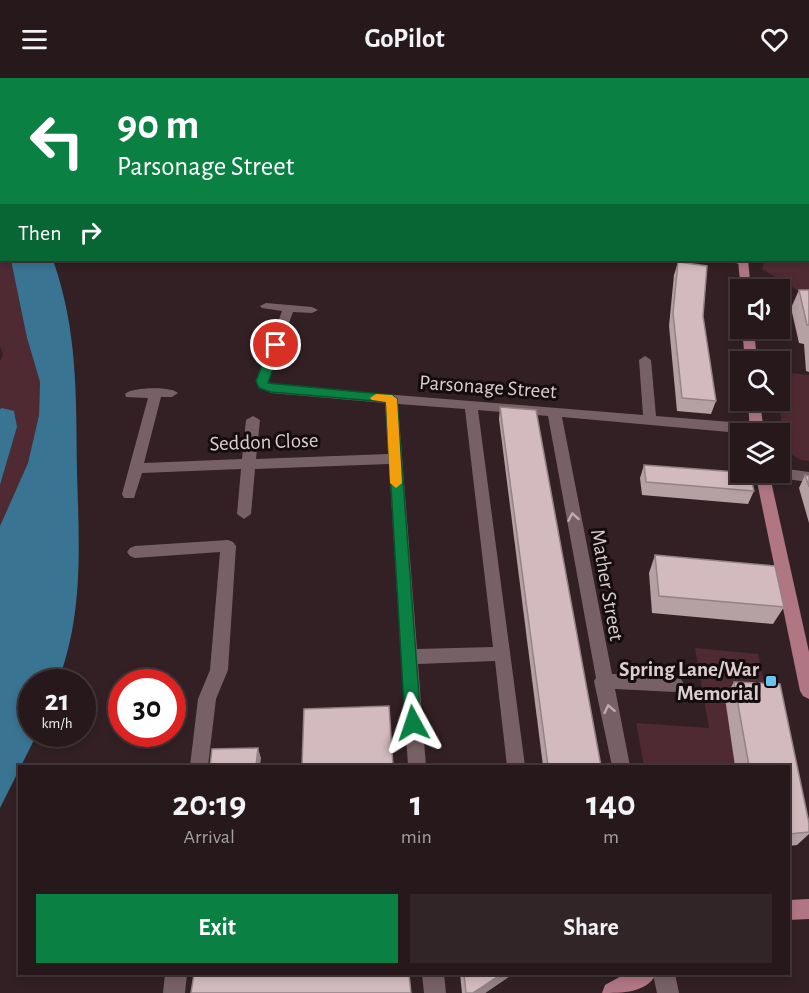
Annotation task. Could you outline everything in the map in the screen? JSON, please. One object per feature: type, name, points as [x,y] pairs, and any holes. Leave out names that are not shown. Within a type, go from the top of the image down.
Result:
[{"type":"main road","points":[[743,261],[744,279]]},
{"type":"main road","points":[[764,483],[809,691]]},
{"type":"main road","points":[[790,910],[809,909]]},
{"type":"main road","points":[[613,993],[643,975]]},
{"type":"street","points":[[266,306],[312,310]]},
{"type":"street","name":"Parsonage Street","points":[[290,308],[262,381],[263,386],[730,428]]},
{"type":"street","points":[[645,360],[650,419]]},
{"type":"street","points":[[131,394],[172,393]]},
{"type":"street","points":[[129,494],[155,394]]},
{"type":"street","points":[[392,399],[394,459],[417,765]]},
{"type":"street","points":[[471,404],[516,765]]},
{"type":"street","name":"Mather Street","points":[[554,411],[603,681],[621,765]]},
{"type":"street","points":[[244,514],[253,420]]},
{"type":"street","name":"Seddon Close","points":[[136,468],[394,459]]},
{"type":"street","points":[[790,474],[809,477]]},
{"type":"street","points":[[135,552],[228,546],[219,670],[207,699],[199,765]]},
{"type":"street","points":[[408,657],[502,654]]},
{"type":"street","points":[[603,681],[675,684]]},
{"type":"street","points":[[174,993],[176,975]]},
{"type":"street","points":[[433,975],[435,993]]},
{"type":"street","points":[[664,975],[668,993]]},
{"type":"shaded area","points":[[0,261],[12,261],[15,268],[27,338],[40,382],[39,415],[28,463],[0,526],[0,485],[17,427],[2,408],[0,409],[0,361],[3,355],[0,346]]},
{"type":"shaded area","points":[[765,261],[809,261],[809,297],[790,286],[790,279],[779,279],[762,269]]},
{"type":"shaded area","points":[[790,373],[809,375],[809,461],[801,460],[790,454],[790,423],[782,423],[780,411],[790,411]]},
{"type":"shaded area","points":[[695,648],[758,654],[768,700],[736,765],[644,765],[636,723],[709,728]]},
{"type":"water","points":[[11,261],[53,261],[61,286],[74,364],[79,552],[76,604],[62,669],[18,669],[18,747],[30,747],[22,765],[18,765],[18,772],[0,808],[0,526],[28,463],[39,415],[40,382],[27,338]]},
{"type":"water","points":[[0,409],[14,411],[17,427],[0,485]]},
{"type":"building","points":[[678,262],[707,266],[703,316],[716,401],[682,398],[673,313]]},
{"type":"building","points":[[799,290],[809,290],[809,325],[807,325]]},
{"type":"building","points":[[500,407],[536,410],[601,765],[548,765]]},
{"type":"building","points":[[644,465],[730,471],[730,483],[752,483],[754,491],[646,482]]},
{"type":"building","points":[[655,555],[775,566],[784,607],[659,596]]},
{"type":"building","points":[[734,682],[780,684],[809,832],[790,834],[790,765],[749,765]]},
{"type":"building","points":[[389,706],[393,765],[302,765],[304,709]]},
{"type":"building","points":[[258,748],[256,765],[210,765],[212,749]]},
{"type":"building","points":[[194,975],[409,975],[411,993],[191,993]]},
{"type":"building","points":[[464,975],[500,975],[473,993],[466,993]]},
{"type":"slow traffic","points":[[376,398],[392,399],[396,483]]},
{"type":"place","name":"Spring Lane/War Memorial","points":[[771,681]]},
{"type":"route","points":[[276,345],[262,381],[263,386],[392,399],[394,459],[413,723]]}]
